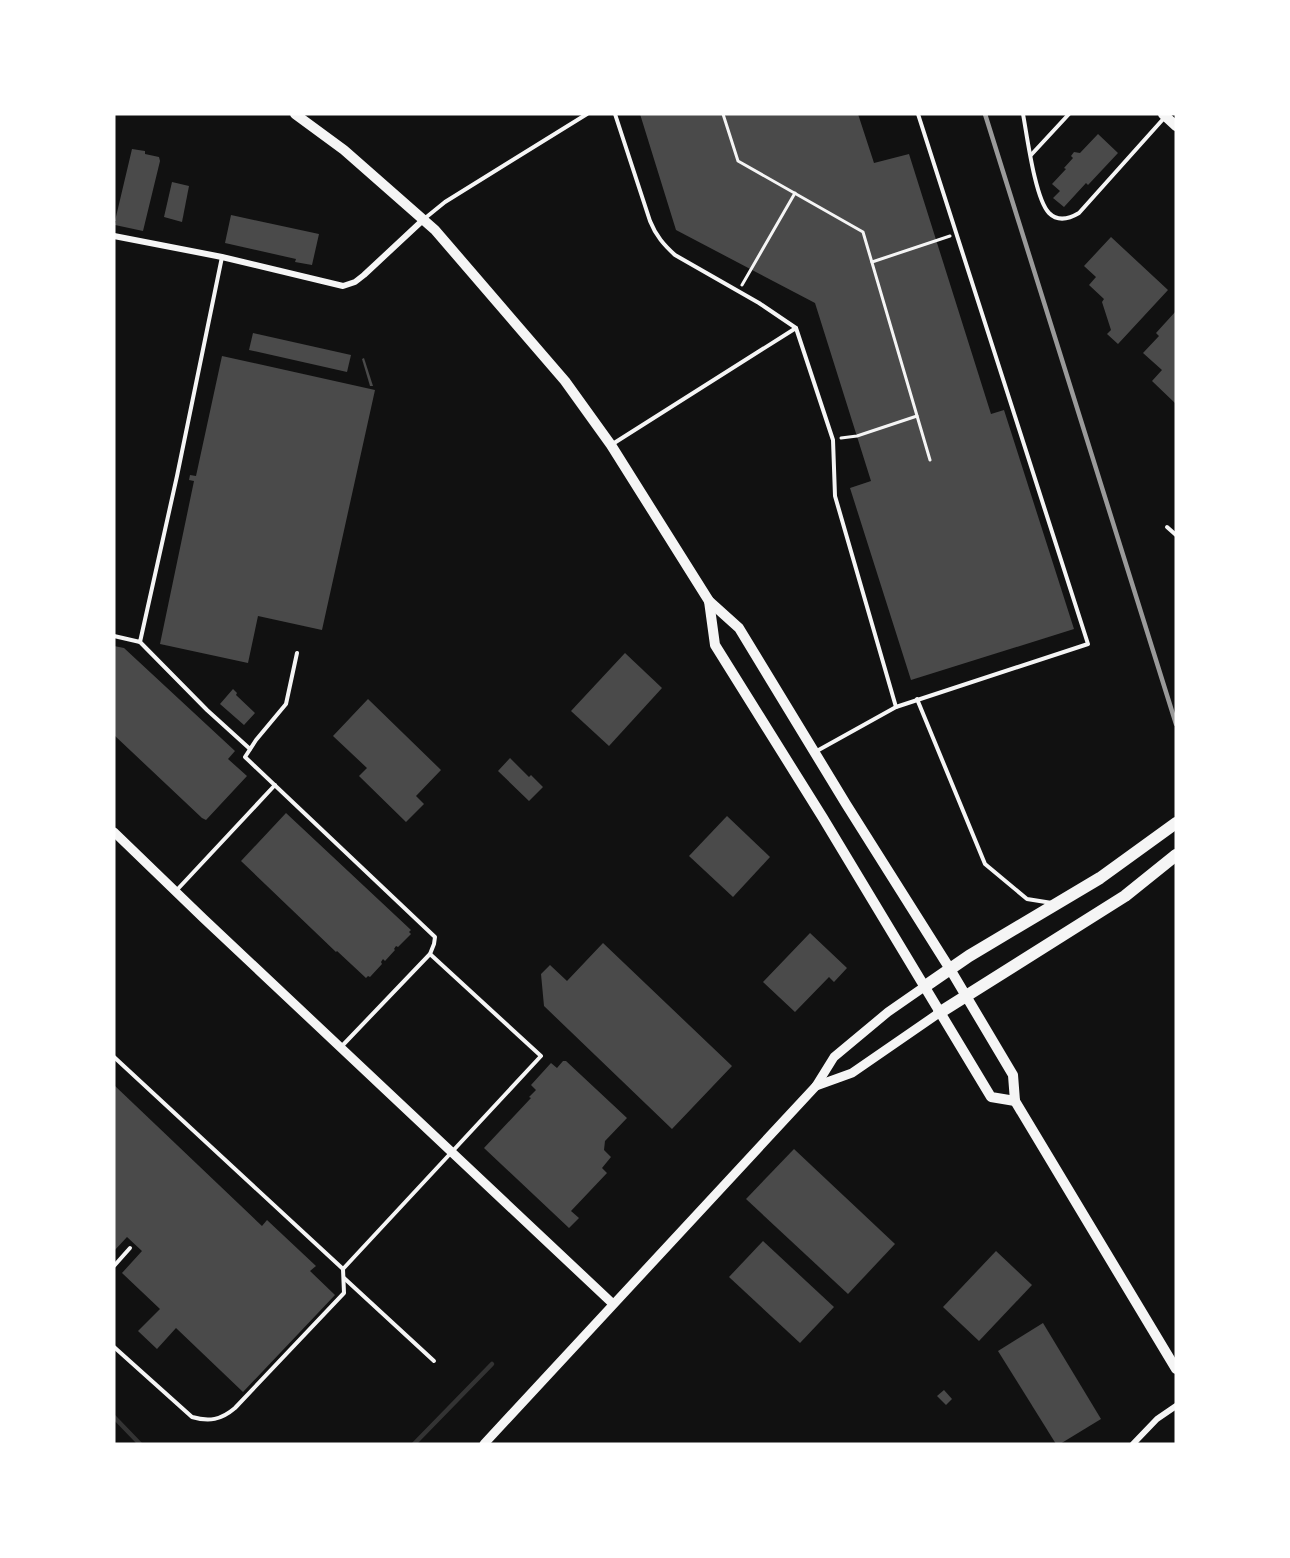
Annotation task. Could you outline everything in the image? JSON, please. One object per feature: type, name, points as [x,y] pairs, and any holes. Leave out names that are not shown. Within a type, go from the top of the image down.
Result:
[{"type":"main road","points":[[295,114],[344,150],[435,230],[566,381],[610,445],[709,601],[739,628],[950,969],[1012,1075],[1015,1101],[1176,1369]]},
{"type":"main road","points":[[1164,115],[1176,126]]},
{"type":"main road","points":[[709,601],[715,645],[829,828],[939,1013],[991,1097],[1015,1101]]},
{"type":"main road","points":[[924,987],[969,956],[1100,878],[1176,823]]},
{"type":"main road","points":[[939,1013],[1125,896],[1176,855]]},
{"type":"street","points":[[114,236],[222,257],[343,286],[364,276],[423,220]]},
{"type":"street","points":[[114,832],[612,1303]]},
{"type":"street","points":[[484,1444],[612,1303],[816,1086],[834,1057],[888,1012],[924,987]]},
{"type":"street","points":[[816,1086],[852,1073],[939,1013]]},
{"type":"street","points":[[1133,1444],[1157,1419],[1176,1406]]},
{"type":"lane","points":[[423,220],[445,202],[587,114]]},
{"type":"lane","points":[[615,114],[656,234],[675,255],[796,328],[833,440],[835,496],[896,706]]},
{"type":"lane","points":[[815,752],[896,706],[1088,644],[918,114]]},
{"type":"lane","points":[[1023,114],[1040,198],[1048,213],[1057,219],[1069,219],[1078,213],[1164,115]]},
{"type":"lane","points":[[1031,155],[1069,114]]},
{"type":"lane","points":[[140,642],[222,257]]},
{"type":"lane","points":[[610,445],[796,328]]},
{"type":"lane","points":[[1167,527],[1176,536]]},
{"type":"lane","points":[[114,636],[140,642],[207,710],[250,749]]},
{"type":"lane","points":[[297,653],[286,704],[245,757],[435,937],[430,954],[340,1048]]},
{"type":"lane","points":[[917,699],[986,864],[1027,899],[1055,904]]},
{"type":"lane","points":[[175,892],[275,785]]},
{"type":"lane","points":[[343,1269],[541,1056],[430,954]]},
{"type":"lane","points":[[114,1057],[343,1269],[344,1278],[344,1293],[225,1416],[203,1420],[192,1417],[114,1347]]},
{"type":"lane","points":[[114,1266],[130,1248]]},
{"type":"lane","points":[[344,1278],[434,1361]]},
{"type":"path","points":[[723,114],[738,161],[863,232],[930,460]]},
{"type":"path","points":[[739,292],[795,193]]},
{"type":"path","points":[[872,262],[956,234]]},
{"type":"path","points":[[833,440],[857,436],[917,416]]},
{"type":"building","points":[[640,114],[858,114],[874,163],[909,154],[991,414],[1004,410],[1074,629],[911,680],[850,488],[871,481],[815,303],[676,230]]},
{"type":"building","points":[[1098,134],[1118,153],[1064,207],[1053,198],[1060,191],[1052,184],[1066,169],[1064,168],[1073,158],[1071,156],[1074,152],[1080,153]]},
{"type":"building","points":[[132,149],[159,157],[160,161],[143,231],[115,225]]},
{"type":"building","points":[[172,182],[189,186],[182,222],[164,217]]},
{"type":"building","points":[[231,215],[319,234],[312,265],[295,262],[296,259],[225,243]]},
{"type":"building","points":[[1111,237],[1168,290],[1118,344],[1107,334],[1111,330],[1102,302],[1104,299],[1089,285],[1096,277],[1084,266]]},
{"type":"building","points":[[1176,311],[1176,404],[1152,381],[1162,370],[1143,353],[1159,336],[1156,333]]},
{"type":"building","points":[[253,333],[351,355],[347,372],[249,350]]},
{"type":"building","points":[[222,356],[375,390],[322,630],[258,616],[248,663],[160,644],[194,481],[189,480],[190,475],[196,476]]},
{"type":"building","points":[[364,358],[373,386],[370,386],[362,359]]},
{"type":"building","points":[[114,646],[124,648],[235,751],[228,759],[247,776],[206,820],[114,735]]},
{"type":"building","points":[[625,653],[662,688],[609,746],[571,711]]},
{"type":"building","points":[[233,689],[236,695],[255,713],[244,725],[220,704]]},
{"type":"building","points":[[368,699],[441,770],[416,796],[424,804],[406,822],[359,776],[367,768],[333,736]]},
{"type":"building","points":[[510,758],[543,787],[529,801],[498,771]]},
{"type":"building","points":[[286,813],[411,930],[409,932],[411,934],[398,947],[396,946],[385,961],[383,959],[382,964],[370,977],[366,978],[336,952],[241,861]]},
{"type":"building","points":[[727,816],[770,857],[733,897],[689,856]]},
{"type":"building","points":[[810,933],[847,968],[834,982],[829,977],[795,1012],[763,982]]},
{"type":"building","points":[[603,943],[732,1066],[672,1129],[544,1006],[541,974],[550,965],[567,981]]},
{"type":"building","points":[[563,1061],[566,1061],[627,1118],[605,1141],[604,1150],[611,1157],[602,1168],[607,1173],[571,1211],[579,1218],[569,1228],[484,1148],[531,1098],[529,1097],[536,1090],[531,1085],[551,1063],[557,1068]]},
{"type":"building","points":[[114,1085],[262,1226],[267,1220],[316,1266],[310,1271],[335,1295],[243,1392],[176,1328],[157,1349],[138,1331],[160,1309],[122,1273],[142,1251],[127,1237],[114,1251]]},
{"type":"building","points":[[794,1149],[895,1244],[848,1294],[746,1199]]},
{"type":"building","points":[[763,1241],[834,1307],[800,1343],[729,1277]]},
{"type":"building","points":[[996,1251],[1032,1285],[979,1341],[943,1307]]},
{"type":"building","points":[[1043,1323],[1101,1419],[1060,1444],[1056,1444],[998,1351]]},
{"type":"building","points":[[944,1390],[952,1399],[946,1405],[937,1396]]},
{"type":"waterway","points":[[414,1444],[492,1364]]},
{"type":"waterway","points":[[114,1417],[140,1444]]},
{"type":"railway","points":[[985,114],[1176,724]]}]
